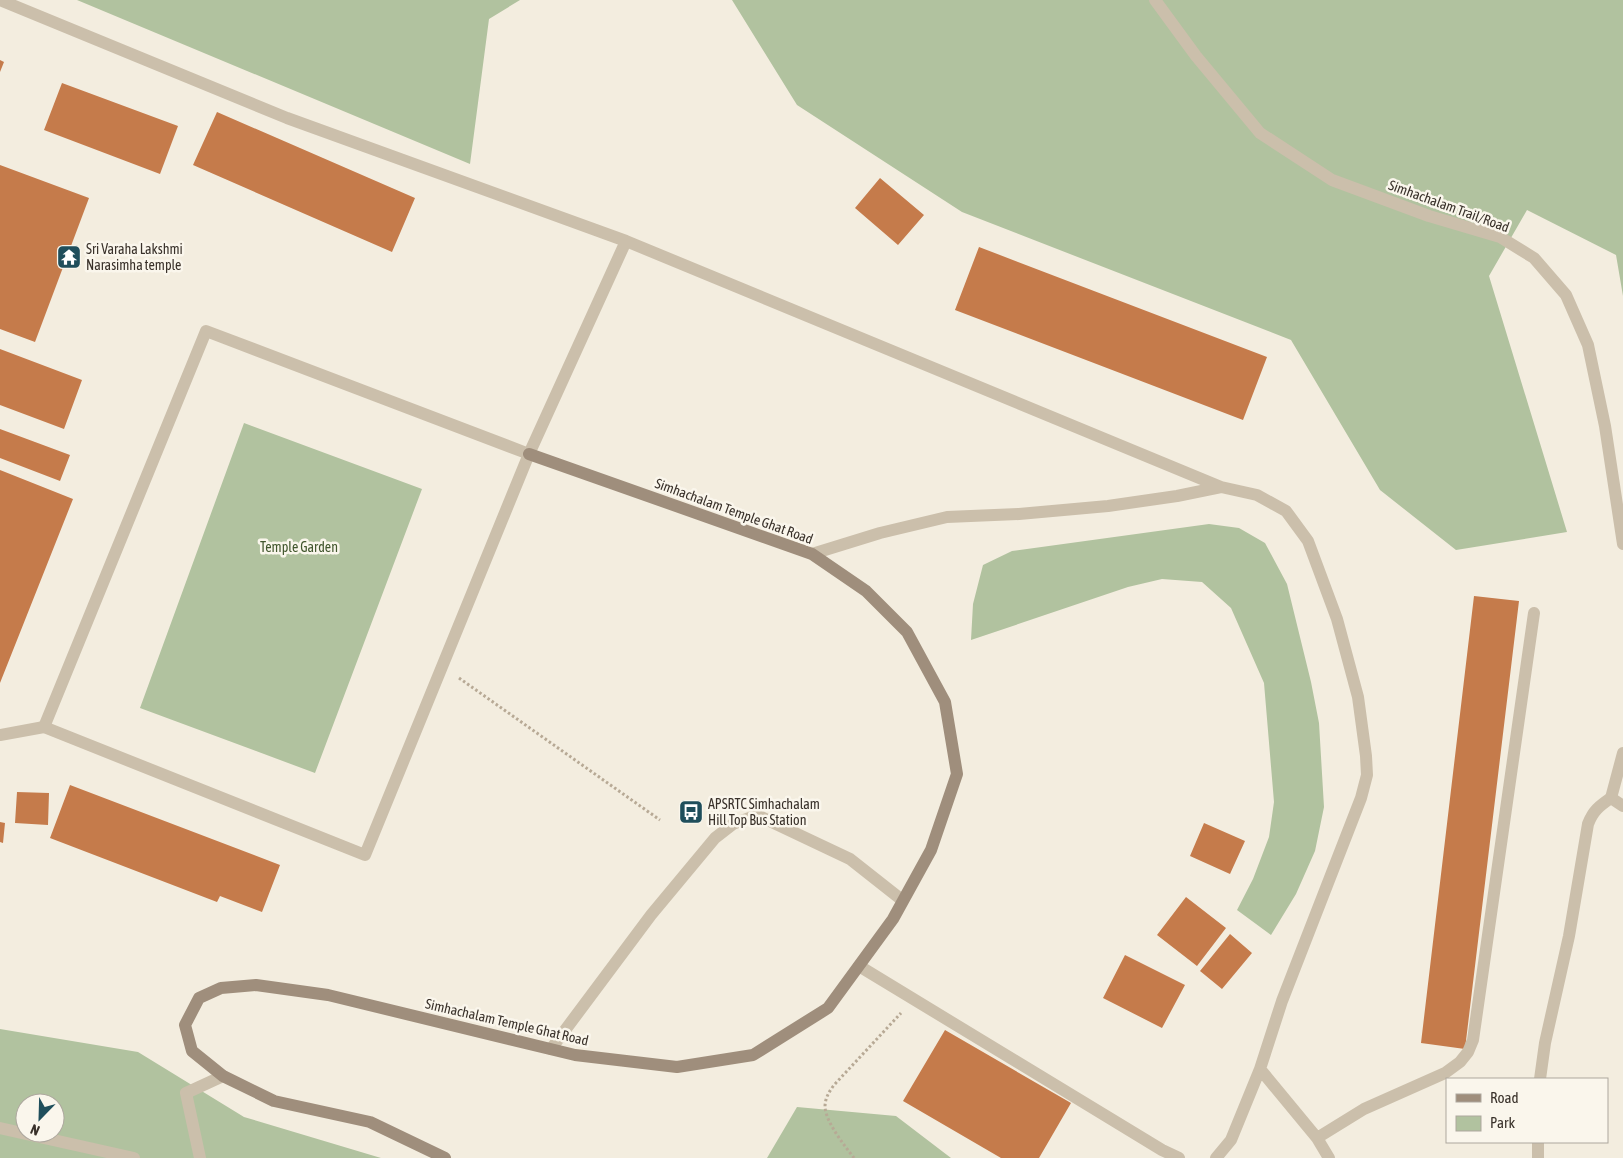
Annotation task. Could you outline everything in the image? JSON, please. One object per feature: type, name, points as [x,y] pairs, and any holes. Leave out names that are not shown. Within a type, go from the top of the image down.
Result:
[{"type":"street","points":[[0,0],[287,118],[626,241],[1221,486],[1257,495],[1286,511],[1308,541],[1337,619],[1358,697],[1367,775],[1361,798],[1282,1001],[1260,1069],[1231,1140],[1216,1158]]},
{"type":"street","name":"Simhachalam Trail/Road","points":[[1155,0],[1196,56],[1260,133],[1332,180],[1429,216],[1500,238],[1534,258],[1566,295],[1588,345],[1605,426],[1623,544]]},
{"type":"street","points":[[0,735],[44,727],[365,855],[528,454],[626,241]]},
{"type":"street","points":[[44,727],[206,331],[528,454]]},
{"type":"street","name":"Simhachalam Temple Ghat Road","points":[[445,1158],[370,1122],[274,1101],[223,1076],[192,1051],[185,1025],[199,998],[221,988],[256,985],[328,995],[575,1055],[677,1067],[753,1055],[828,1008],[893,919],[930,850],[956,774],[945,702],[907,632],[866,591],[812,554],[528,454]]},
{"type":"street","points":[[812,554],[880,533],[947,517],[1019,514],[1108,506],[1177,496],[1221,486]]},
{"type":"street","points":[[1317,1138],[1364,1108],[1445,1073],[1460,1062],[1468,1052],[1473,1040],[1534,613]]},
{"type":"street","points":[[1540,1078],[1545,1043],[1569,936],[1588,824],[1591,814],[1597,807],[1611,798],[1623,753]]},
{"type":"street","points":[[1611,798],[1623,806]]},
{"type":"street","points":[[551,1049],[651,915],[715,838],[733,824],[757,814],[850,859],[902,900]]},
{"type":"street","points":[[859,966],[1154,1146],[1179,1158]]},
{"type":"street","points":[[1260,1069],[1317,1138],[1328,1156],[1340,1158]]},
{"type":"street","points":[[200,1158],[186,1093],[223,1076]]},
{"type":"street","points":[[0,1128],[134,1158]]},
{"type":"street","points":[[1538,1143],[1538,1158]]},
{"type":"path","points":[[442,666],[660,820]]},
{"type":"path","points":[[854,1158],[831,1124],[825,1109],[827,1096],[834,1085],[914,1000]]},
{"type":"green space","points":[[77,0],[520,0],[489,19],[470,164]]},
{"type":"green space","points":[[732,0],[1623,0],[1623,296],[1616,255],[1527,210],[1489,276],[1567,532],[1456,550],[1380,490],[1291,340],[962,212],[797,105]]},
{"type":"green space","name":"Temple Garden","points":[[244,423],[422,489],[315,773],[140,708]]},
{"type":"green space","points":[[1209,524],[1239,528],[1265,543],[1287,584],[1319,723],[1324,807],[1315,851],[1296,894],[1271,935],[1237,910],[1253,879],[1269,837],[1274,802],[1264,683],[1231,608],[1202,582],[1162,579],[1128,587],[971,640],[973,604],[983,565],[1012,551]]},
{"type":"green space","points":[[0,1029],[138,1052],[244,1117],[381,1158],[0,1158]]},
{"type":"green space","points":[[797,1107],[896,1116],[951,1158],[767,1158]]},
{"type":"building","points":[[0,60],[4,62],[0,72]]},
{"type":"building","points":[[62,83],[178,126],[160,174],[44,130]]},
{"type":"building","points":[[217,112],[415,198],[392,252],[193,165]]},
{"type":"building","points":[[0,165],[89,198],[35,342],[0,329]]},
{"type":"building","points":[[880,178],[924,215],[898,245],[855,208]]},
{"type":"building","points":[[979,247],[1267,357],[1243,420],[955,310]]},
{"type":"building","points":[[0,349],[82,380],[64,429],[0,405]]},
{"type":"building","points":[[0,429],[70,455],[60,481],[0,458]]},
{"type":"building","points":[[0,470],[73,499],[0,683]]},
{"type":"building","points":[[1474,596],[1519,601],[1465,1049],[1421,1043]]},
{"type":"building","points":[[70,785],[280,865],[262,912],[220,896],[217,902],[50,838]]},
{"type":"building","points":[[17,792],[49,793],[48,825],[15,823]]},
{"type":"building","points":[[0,822],[5,823],[3,843],[0,842]]},
{"type":"building","points":[[1204,823],[1245,841],[1230,874],[1190,856]]},
{"type":"building","points":[[1186,897],[1226,928],[1197,966],[1157,935]]},
{"type":"building","points":[[1230,934],[1252,953],[1222,989],[1200,971]]},
{"type":"building","points":[[1125,955],[1185,985],[1162,1028],[1103,998]]},
{"type":"building","points":[[945,1030],[1071,1103],[1039,1158],[1001,1158],[903,1101]]},
{"type":"place","name":"Sri Varaha Lakshmi Narasimha temple","points":[[69,257]]},
{"type":"place","name":"APSRTC Simhachalam Hill Top Bus Station","points":[[691,812]]}]
